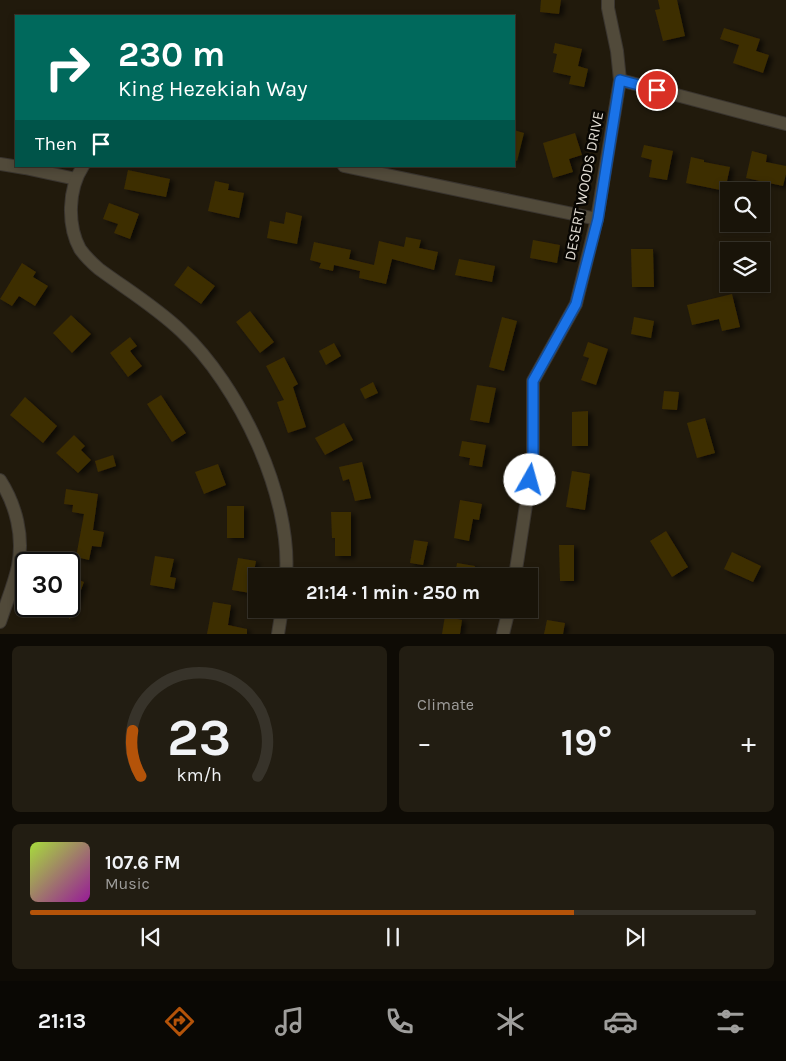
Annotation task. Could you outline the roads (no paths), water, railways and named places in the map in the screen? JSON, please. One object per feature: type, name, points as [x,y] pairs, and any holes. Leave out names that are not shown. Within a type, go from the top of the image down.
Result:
[{"type":"street","name":"DESERT WOODS DRIVE","points":[[516,568],[533,460],[533,381],[576,304],[598,219],[620,80],[608,0]]},
{"type":"street","points":[[620,80],[786,124]]},
{"type":"street","points":[[0,164],[15,167]]},
{"type":"street","points":[[15,167],[76,179]]},
{"type":"street","points":[[82,167],[76,179],[71,219],[80,248],[99,269],[163,315],[186,336],[209,362],[241,413],[255,440],[276,491],[284,529],[286,568]]},
{"type":"street","points":[[349,167],[598,219]]},
{"type":"street","points":[[0,480],[14,508],[19,528],[20,546],[16,573],[0,622]]},
{"type":"street","points":[[278,634],[281,618]]},
{"type":"street","points":[[503,634],[507,618]]}]
